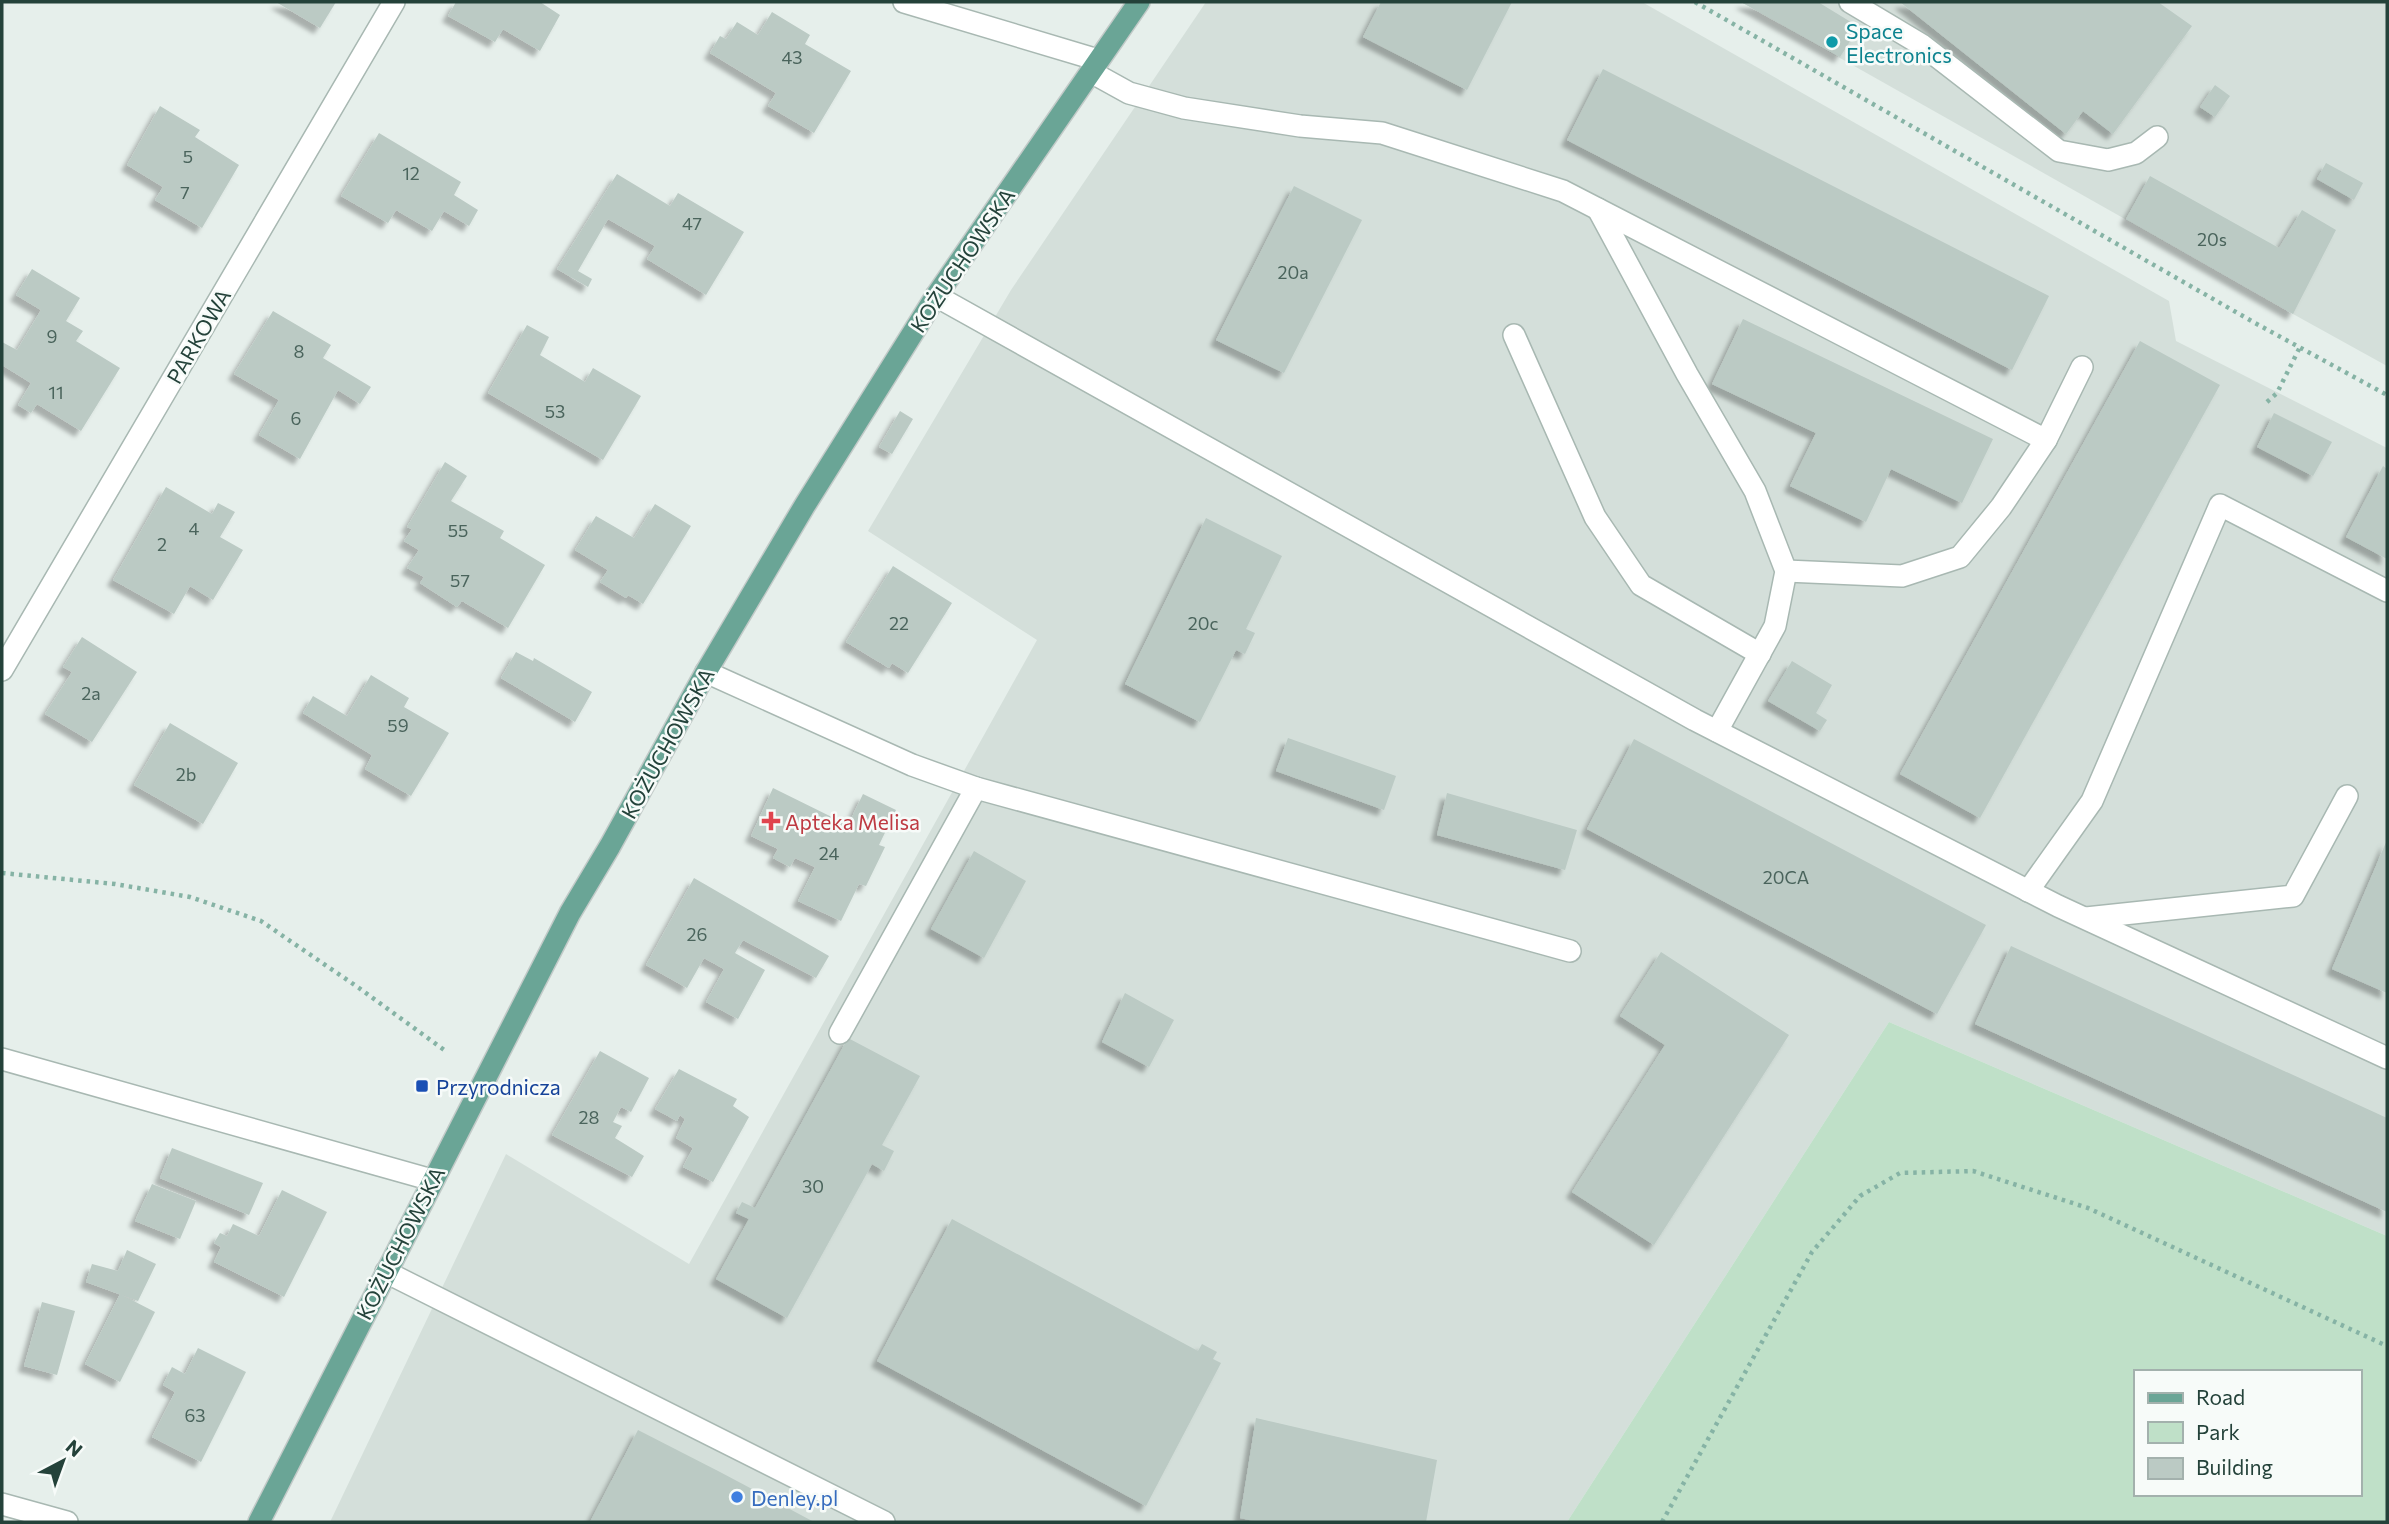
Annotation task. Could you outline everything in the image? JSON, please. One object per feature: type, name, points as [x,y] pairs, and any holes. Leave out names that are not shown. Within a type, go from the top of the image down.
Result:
[{"type":"main road","name":"KOŻUCHOWSKA","points":[[259,1522],[570,913],[706,672],[805,505],[936,296],[1139,2]]},
{"type":"street","name":"PARKOWA","points":[[2,670],[394,2]]},
{"type":"street","points":[[904,2],[1094,66],[1129,93],[1184,108],[1300,125],[1382,133],[1563,191],[2046,440]]},
{"type":"street","points":[[1850,2],[1922,45],[2059,152],[2108,160],[2136,153],[2157,137]]},
{"type":"street","points":[[1598,209],[1687,374],[1755,491],[1786,570],[1775,626],[1717,731]]},
{"type":"street","points":[[936,296],[1717,731],[2028,891],[2387,1058]]},
{"type":"street","points":[[1514,335],[1595,517],[1641,585],[1760,654]]},
{"type":"street","points":[[1786,570],[1902,576],[1960,556],[2001,507],[2046,440],[2082,367]]},
{"type":"street","points":[[2028,891],[2092,801],[2220,505],[2387,591]]},
{"type":"street","points":[[706,672],[912,765],[976,788],[1570,951]]},
{"type":"street","points":[[840,1033],[976,788]]},
{"type":"street","points":[[2084,918],[2293,895],[2347,796]]},
{"type":"street","points":[[2,1059],[432,1180]]},
{"type":"street","points":[[386,1272],[884,1522]]},
{"type":"street","points":[[2,1504],[67,1522]]},
{"type":"path","points":[[1695,2],[2387,396]]},
{"type":"path","points":[[2267,402],[2277,393],[2300,347]]},
{"type":"path","points":[[2,873],[115,884],[190,897],[261,921],[447,1052]]},
{"type":"path","points":[[1662,1522],[1812,1252],[1860,1196],[1900,1173],[1973,1171],[2088,1208],[2387,1346]]},
{"type":"shaded area","points":[[1206,2],[1642,2],[2169,301],[2176,341],[2387,448],[2387,1236],[1889,1022],[1567,1522],[330,1522],[506,1154],[689,1264],[1037,640],[868,531],[1011,290]]},
{"type":"shaded area","points":[[1741,2],[2387,2],[2387,366],[2293,314]]},
{"type":"green space","points":[[1889,1022],[2387,1236],[2387,1522],[1567,1522]]},
{"type":"building","points":[[276,2],[336,2],[320,28]]},
{"type":"building","points":[[456,2],[540,2],[560,15],[540,51],[503,29],[495,42],[448,16]]},
{"type":"building","points":[[1381,2],[1512,2],[1467,90],[1363,37]]},
{"type":"building","name":"Space Electronics","points":[[1741,2],[1818,2],[1859,27],[1840,57]]},
{"type":"building","points":[[1900,2],[2158,2],[2192,26],[2113,134],[2083,111],[2066,134]]},
{"type":"building","points":[[772,12],[810,35],[805,44],[851,71],[814,133],[768,106],[776,93],[710,53],[720,36],[726,39],[737,22],[758,35]]},
{"type":"building","points":[[1603,69],[2049,296],[2012,370],[1567,140]]},
{"type":"building","points":[[2215,85],[2230,96],[2215,117],[2200,107]]},
{"type":"building","points":[[160,106],[200,130],[195,137],[239,165],[202,228],[155,200],[163,187],[127,165]]},
{"type":"building","points":[[379,133],[461,182],[454,195],[478,210],[469,226],[444,211],[432,231],[396,210],[388,223],[341,196]]},
{"type":"building","points":[[2326,163],[2363,183],[2354,200],[2317,179]]},
{"type":"building","points":[[617,174],[670,206],[678,193],[744,232],[706,295],[647,259],[655,246],[608,219],[578,271],[592,279],[588,287],[557,269]]},
{"type":"building","points":[[2150,176],[2279,248],[2302,210],[2336,230],[2293,314],[2126,219]]},
{"type":"building","points":[[1294,186],[1362,220],[1284,373],[1216,340]]},
{"type":"building","points":[[32,269],[80,298],[66,321],[83,331],[76,341],[120,368],[81,431],[37,404],[31,413],[18,405],[31,383],[2,365],[2,342],[17,350],[41,310],[16,295]]},
{"type":"building","points":[[273,311],[331,345],[323,358],[371,387],[360,404],[338,390],[300,459],[259,435],[279,400],[234,374]]},
{"type":"building","points":[[1743,319],[1993,439],[1962,503],[1891,469],[1866,522],[1790,486],[1816,433],[1712,384]]},
{"type":"building","points":[[527,325],[549,337],[540,355],[585,382],[593,368],[641,396],[603,460],[488,393]]},
{"type":"building","points":[[2140,341],[2220,385],[1980,818],[1900,774]]},
{"type":"building","points":[[900,411],[913,419],[892,454],[879,447]]},
{"type":"building","points":[[2274,413],[2332,442],[2313,476],[2257,447]]},
{"type":"building","points":[[445,462],[467,476],[451,501],[504,531],[500,538],[545,565],[508,628],[462,601],[457,607],[420,583],[424,577],[407,568],[419,550],[404,541],[412,529],[407,527]]},
{"type":"building","points":[[2383,466],[2387,469],[2387,559],[2346,537]]},
{"type":"building","points":[[166,487],[212,514],[218,503],[235,512],[220,537],[243,550],[213,600],[190,586],[174,614],[113,580]]},
{"type":"building","points":[[655,504],[691,526],[643,604],[628,595],[626,598],[600,582],[608,570],[575,550],[596,516],[634,538]]},
{"type":"building","points":[[1206,518],[1282,556],[1246,629],[1255,633],[1245,654],[1236,650],[1200,722],[1125,684]]},
{"type":"building","points":[[893,566],[952,603],[908,673],[892,663],[889,668],[846,642]]},
{"type":"building","points":[[82,637],[137,672],[92,742],[45,714],[72,672],[63,667]]},
{"type":"building","points":[[516,652],[533,661],[534,658],[592,692],[575,722],[501,678]]},
{"type":"building","points":[[1792,661],[1832,685],[1816,713],[1827,720],[1820,731],[1768,701]]},
{"type":"building","points":[[371,675],[409,698],[404,707],[449,733],[411,796],[365,769],[372,755],[303,713],[313,696],[347,716]]},
{"type":"building","points":[[170,723],[238,763],[203,824],[134,785]]},
{"type":"building","points":[[1288,738],[1396,776],[1384,810],[1276,771]]},
{"type":"building","points":[[1634,739],[1986,925],[1937,1014],[1587,829]]},
{"type":"building","points":[[773,788],[848,825],[863,794],[896,810],[879,845],[885,847],[866,886],[859,884],[841,921],[798,901],[815,867],[795,858],[790,867],[773,858],[778,849],[751,836]]},
{"type":"building","points":[[1447,793],[1577,830],[1565,870],[1437,835]]},
{"type":"building","points":[[2387,840],[2387,993],[2332,969]]},
{"type":"building","points":[[974,851],[1026,881],[984,958],[931,929]]},
{"type":"building","points":[[694,878],[829,956],[816,978],[743,940],[735,953],[765,970],[738,1019],[706,1002],[724,969],[704,958],[687,988],[646,965]]},
{"type":"building","points":[[2011,946],[2387,1118],[2387,1212],[1975,1024]]},
{"type":"building","points":[[1661,952],[1789,1035],[1654,1245],[1572,1192],[1665,1045],[1620,1016]]},
{"type":"building","points":[[1125,993],[1174,1020],[1149,1067],[1102,1042]]},
{"type":"building","points":[[848,1038],[920,1076],[882,1145],[894,1151],[884,1171],[872,1164],[787,1318],[716,1279],[749,1219],[736,1213],[742,1202],[755,1208]]},
{"type":"building","points":[[600,1051],[649,1078],[631,1112],[621,1107],[613,1122],[622,1126],[615,1138],[644,1156],[632,1177],[552,1135]]},
{"type":"building","points":[[679,1069],[737,1099],[733,1106],[749,1117],[713,1182],[683,1167],[693,1148],[676,1138],[685,1119],[680,1115],[677,1121],[655,1109]]},
{"type":"building","points":[[172,1148],[263,1183],[249,1215],[160,1178]]},
{"type":"building","points":[[152,1184],[196,1201],[180,1239],[135,1221]]},
{"type":"building","points":[[282,1190],[327,1212],[284,1297],[214,1262],[221,1247],[214,1243],[220,1233],[227,1236],[233,1224],[259,1236]]},
{"type":"building","points":[[952,1219],[1198,1351],[1202,1344],[1217,1352],[1213,1359],[1221,1363],[1146,1506],[877,1361]]},
{"type":"building","points":[[127,1250],[156,1264],[138,1301],[86,1282],[92,1264],[118,1271]]},
{"type":"building","points":[[120,1294],[155,1312],[120,1382],[85,1364]]},
{"type":"building","points":[[42,1302],[75,1311],[57,1375],[24,1366]]},
{"type":"building","points":[[198,1348],[246,1372],[201,1462],[152,1437],[175,1392],[163,1385],[172,1367],[185,1374]]},
{"type":"building","points":[[1256,1418],[1437,1460],[1426,1522],[1259,1522],[1240,1518]]},
{"type":"building","points":[[638,1430],[720,1472],[814,1522],[590,1522]]},
{"type":"place","name":"Space Electronics","points":[[1832,42]]},
{"type":"place","name":"Apteka Melisa","points":[[771,821]]},
{"type":"place","name":"Przyrodnicza","points":[[422,1086]]},
{"type":"place","name":"Denley.pl","points":[[737,1497]]}]
